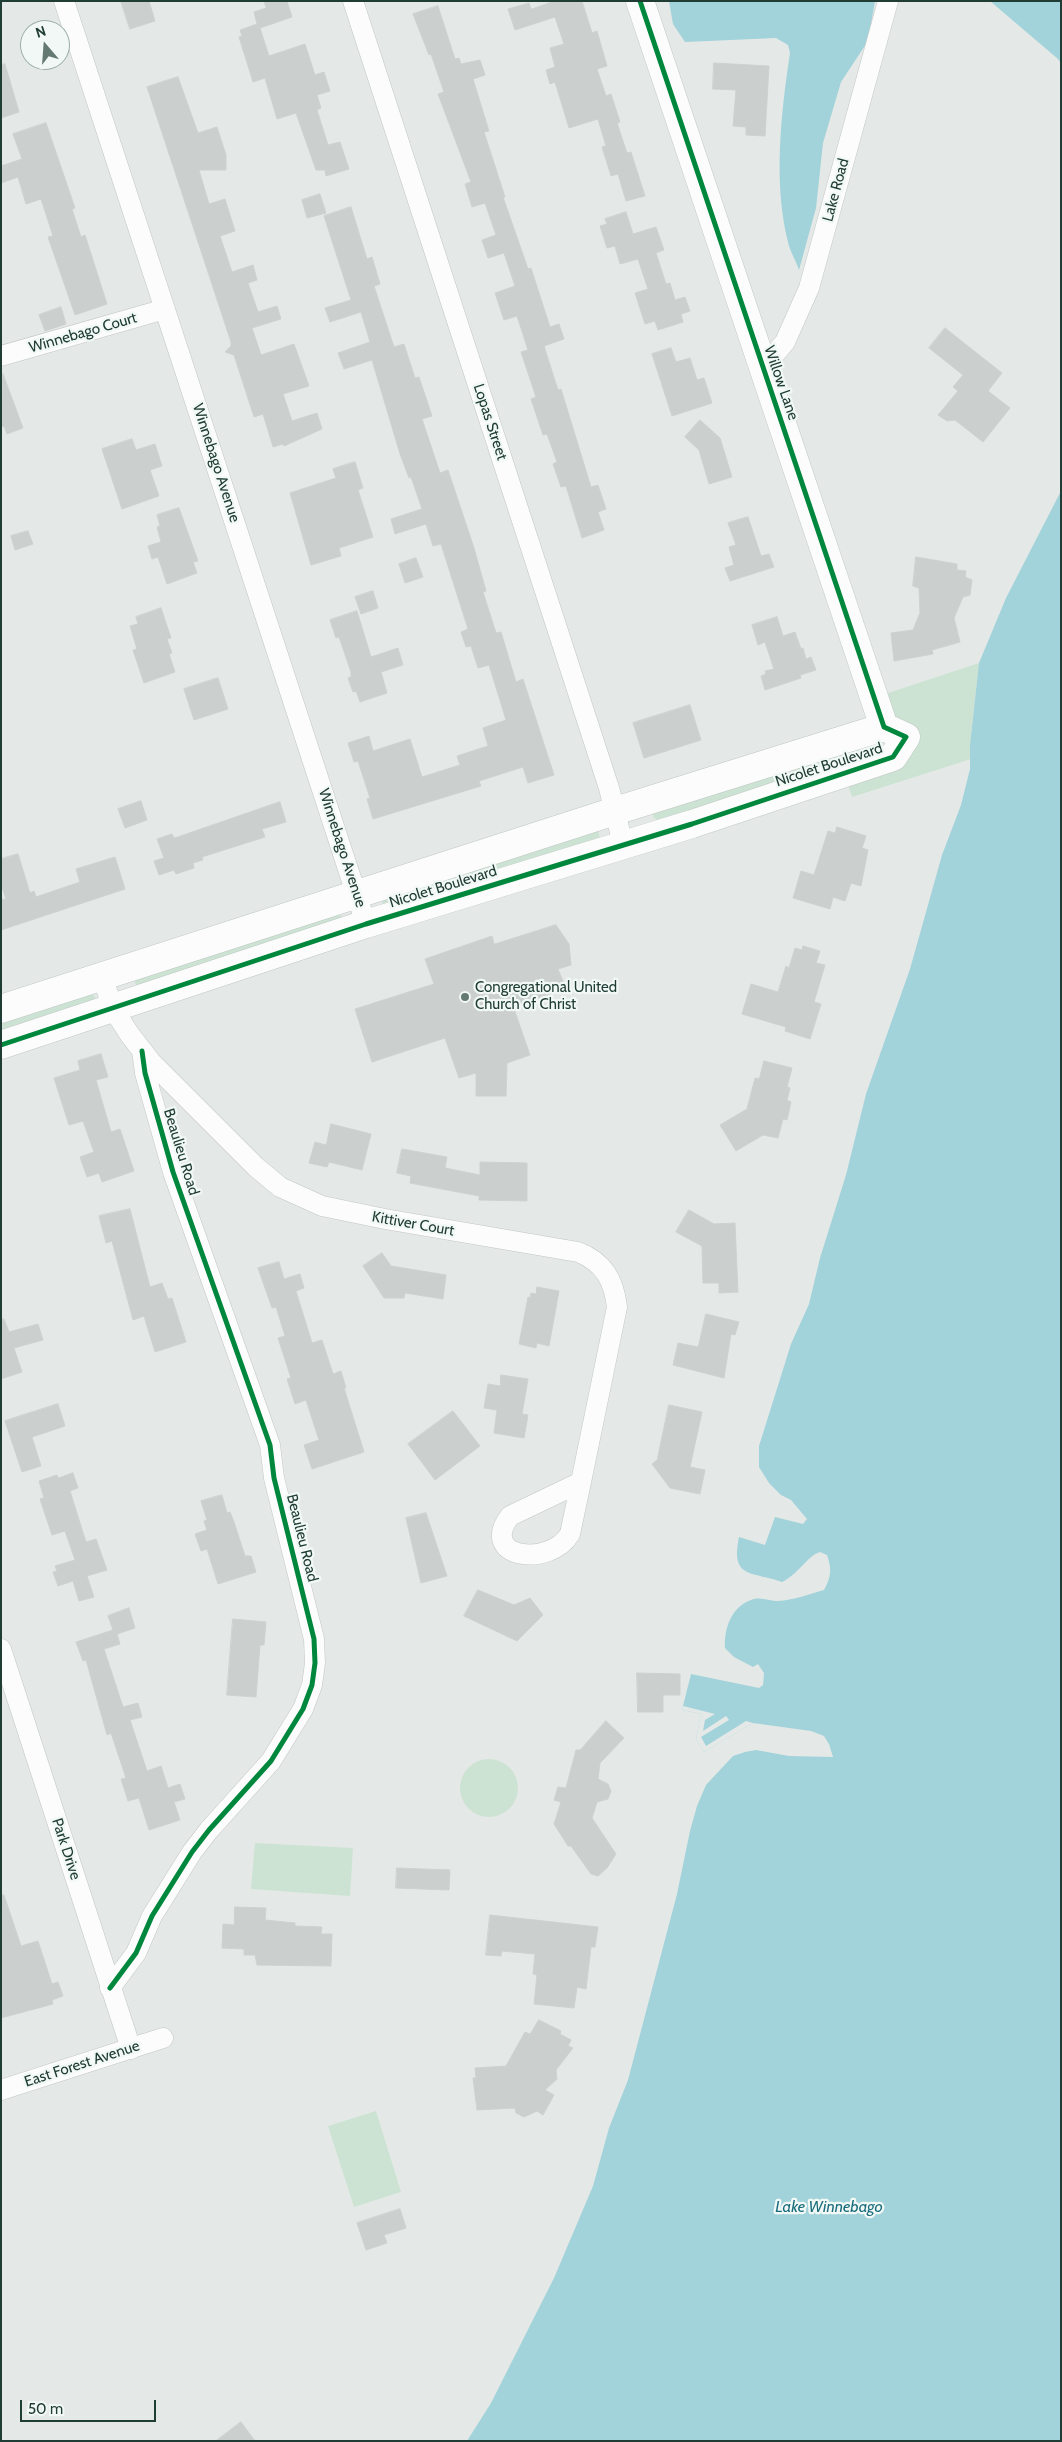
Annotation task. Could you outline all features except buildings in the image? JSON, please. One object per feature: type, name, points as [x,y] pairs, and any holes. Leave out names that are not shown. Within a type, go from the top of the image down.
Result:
[{"type":"street","name":"Winnebago Avenue","points":[[64,1],[366,924]]},
{"type":"street","name":"Lopas Street","points":[[352,1],[615,811],[623,844]]},
{"type":"street","name":"Willow Lane","points":[[640,1],[884,727]]},
{"type":"street","name":"Lake Road","points":[[763,368],[785,342],[809,288],[888,1]]},
{"type":"street","name":"Winnebago Court","points":[[1,356],[165,309]]},
{"type":"street","name":"Nicolet Boulevard","points":[[1,1009],[358,896],[615,811],[884,727],[906,737],[893,757],[692,824],[366,924],[1,1045]]},
{"type":"street","name":"Kittiver Court","points":[[102,976],[114,1008],[142,1050],[256,1167],[293,1194],[322,1206],[385,1219],[578,1252],[589,1257],[602,1267],[614,1286],[617,1308],[581,1482]]},
{"type":"street","name":"Beaulieu Road","points":[[110,1988],[136,1953],[152,1916],[192,1852],[209,1830],[271,1761],[299,1717],[312,1685],[315,1663],[314,1640],[274,1478],[270,1445],[173,1172],[145,1074],[142,1050]]},
{"type":"street","name":"Park Drive","points":[[1,1649],[131,2049]]},
{"type":"street","name":"East Forest Avenue","points":[[1,2090],[163,2038]]},
{"type":"green space","points":[[979,663],[970,745],[971,759],[852,797],[847,782],[889,749],[882,695]]},
{"type":"green space","points":[[860,747],[862,755],[660,822],[653,817],[653,813]]},
{"type":"green space","points":[[598,830],[600,838],[383,907],[382,899]]},
{"type":"green space","points":[[338,913],[342,917],[342,922],[137,986],[135,983],[135,978]]},
{"type":"green space","points":[[91,992],[95,997],[94,1002],[1,1033],[1,1018]]},
{"type":"green space","points":[[489,1759],[500,1761],[513,1772],[518,1788],[516,1799],[505,1812],[489,1817],[478,1815],[465,1804],[460,1788],[462,1777],[473,1764]]},
{"type":"green space","points":[[255,1843],[353,1848],[350,1896],[251,1889]]},
{"type":"green space","points":[[376,2111],[401,2192],[354,2207],[328,2126]]},
{"type":"water","points":[[669,1],[875,1],[868,41],[841,82],[823,143],[816,208],[799,270],[788,242],[781,196],[781,123],[790,53],[788,45],[776,38],[685,42],[673,24]]},
{"type":"water","points":[[990,1],[1061,1],[1061,63],[1058,59]]},
{"type":"water","name":"Lake Winnebago","points":[[1061,491],[1061,2441],[467,2441],[491,2403],[554,2278],[593,2186],[609,2128],[628,2080],[677,1894],[690,1831],[697,1806],[706,1785],[733,1756],[745,1752],[756,1750],[789,1756],[833,1757],[824,1736],[811,1731],[753,1723],[704,1752],[696,1739],[701,1714],[682,1710],[691,1674],[759,1688],[763,1685],[764,1673],[758,1664],[753,1667],[734,1657],[725,1648],[728,1626],[738,1608],[754,1599],[778,1601],[801,1597],[824,1590],[828,1581],[830,1573],[829,1560],[827,1555],[820,1552],[811,1557],[788,1579],[782,1582],[746,1572],[738,1561],[739,1537],[765,1545],[775,1517],[803,1524],[807,1519],[791,1500],[781,1495],[769,1483],[759,1467],[759,1446],[791,1344],[809,1304],[820,1258],[846,1175],[866,1094],[910,969],[942,855],[961,805],[970,769],[970,745],[979,663],[1006,598]]},
{"type":"pier","points":[[683,1706],[715,1714],[705,1720],[703,1731],[726,1716],[729,1720],[701,1737],[706,1746],[746,1721],[753,1723],[704,1752],[696,1739],[701,1714],[682,1710]]},
{"type":"cycle path","points":[[1,1045],[366,924],[692,824],[893,757],[906,737],[884,727],[640,1]]},
{"type":"cycle path","points":[[110,1988],[136,1953],[152,1916],[192,1852],[209,1830],[271,1761],[303,1709],[312,1685],[315,1663],[314,1639],[274,1478],[270,1445],[173,1172],[145,1073],[142,1051]]},
{"type":"place","name":"Congregational United Church of Christ","points":[[465,997]]}]
